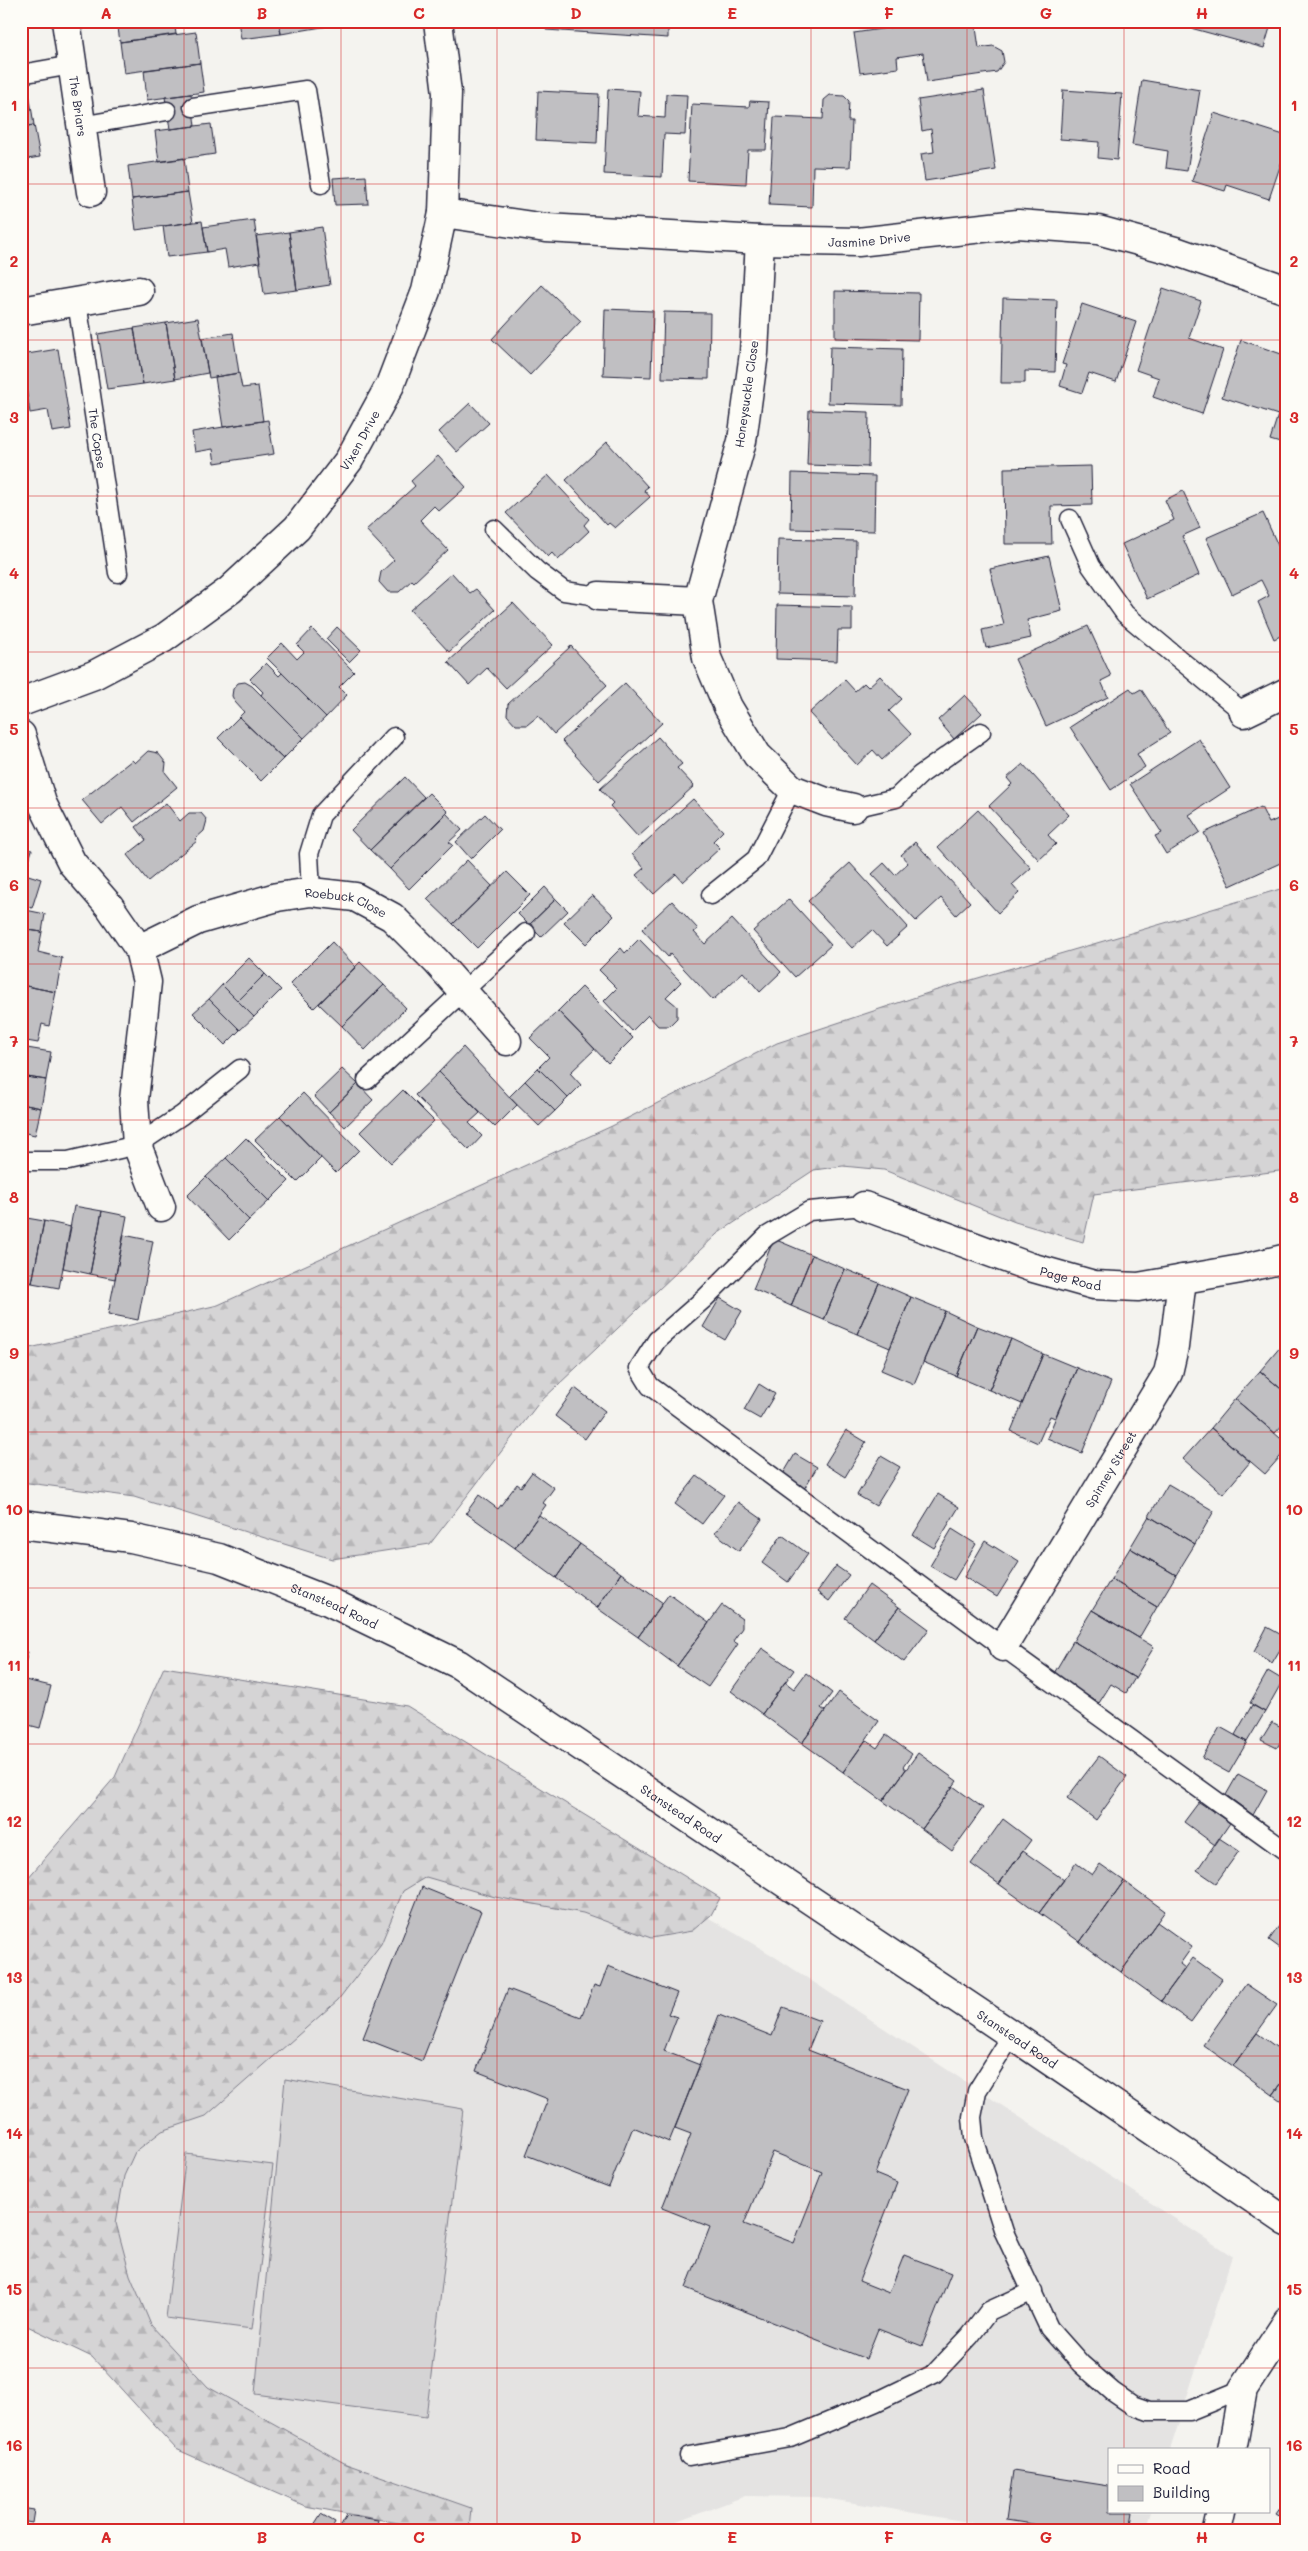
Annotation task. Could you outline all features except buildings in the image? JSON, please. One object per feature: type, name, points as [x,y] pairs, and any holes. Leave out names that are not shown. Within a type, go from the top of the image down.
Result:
[{"type":"street","name":"The Briars","points":[[66,21],[91,192]]},
{"type":"street","name":"Vixen Drive","points":[[21,702],[94,675],[164,638],[230,590],[296,528],[349,460],[390,385],[426,291],[443,213],[447,93],[438,21]]},
{"type":"street","name":"Jasmine Drive","points":[[443,213],[546,228],[760,240],[858,242],[1018,224],[1098,230],[1175,251],[1287,290]]},
{"type":"street","name":"Honeysuckle Close","points":[[760,240],[754,353],[742,440],[698,602],[707,658],[728,707],[757,755],[792,789]]},
{"type":"street","points":[[21,311],[139,292]]},
{"type":"street","points":[[599,596],[698,602]]},
{"type":"street","points":[[1244,713],[1287,692]]},
{"type":"street","points":[[21,735],[42,804],[72,864],[110,907],[139,949],[147,982],[134,1100],[137,1145],[161,1207]]},
{"type":"street","points":[[792,789],[826,802],[853,808]]},
{"type":"street","name":"Roebuck Close","points":[[139,949],[198,920],[277,897],[311,892],[355,897],[392,917],[463,991],[507,1041]]},
{"type":"street","name":"Page Road","points":[[864,1206],[1030,1267],[1094,1285],[1138,1286],[1287,1258]]},
{"type":"street","name":"Spinney Street","points":[[1003,1647],[1168,1373],[1174,1348],[1182,1279]]},
{"type":"street","name":"Stanstead Road","points":[[21,1524],[131,1538],[219,1558],[328,1601],[458,1664],[1012,2035],[1287,2222]]},
{"type":"street","points":[[1232,2448],[1243,2389],[1287,2322]]},
{"type":"street","points":[[1217,2530],[1220,2514]]},
{"type":"lane","points":[[21,74],[72,65]]},
{"type":"lane","points":[[193,107],[306,90],[321,184]]},
{"type":"lane","points":[[80,126],[167,111]]},
{"type":"lane","name":"The Copse","points":[[77,302],[118,573]]},
{"type":"lane","points":[[1070,519],[1091,566],[1125,614],[1244,713]]},
{"type":"lane","points":[[494,529],[537,571],[564,591],[599,596]]},
{"type":"lane","points":[[853,808],[896,798],[920,775],[981,732]]},
{"type":"lane","points":[[311,892],[309,854],[321,815],[394,737]]},
{"type":"lane","points":[[711,895],[756,859],[792,789]]},
{"type":"lane","points":[[367,1080],[526,933]]},
{"type":"lane","points":[[21,1161],[68,1161],[137,1145],[182,1114],[240,1069]]},
{"type":"lane","points":[[864,1206],[809,1211],[768,1236],[705,1298],[657,1340],[639,1368],[650,1386],[1003,1647],[1287,1852]]},
{"type":"lane","points":[[1012,2035],[977,2091],[972,2117],[979,2157],[1004,2232],[1049,2328],[1068,2350],[1106,2387],[1132,2405],[1149,2411],[1189,2411],[1243,2389]]},
{"type":"lane","points":[[689,2456],[790,2438],[884,2398],[934,2374],[970,2336],[989,2312],[1033,2291]]},
{"type":"shaded area","points":[[164,1667],[294,1728],[461,1773],[772,1955],[1232,2256],[1171,2448],[1108,2448],[1108,2514],[1150,2514],[1145,2530],[1016,2530],[818,2497],[745,2496],[656,2530],[437,2530],[305,2506],[176,2449],[21,1886],[115,1777]]},
{"type":"green space","points":[[1287,887],[1287,1170],[1094,1194],[1083,1242],[1015,1222],[884,1170],[843,1166],[814,1170],[717,1234],[538,1404],[430,1544],[332,1559],[134,1497],[21,1482],[21,1350],[218,1305],[612,1126],[777,1043],[934,991]]},
{"type":"green space","points":[[164,1667],[407,1706],[720,1898],[711,1915],[692,1931],[651,1938],[583,1913],[495,1897],[426,1877],[403,1891],[381,1944],[338,2000],[206,2116],[162,2131],[135,2152],[124,2176],[116,2223],[130,2275],[151,2325],[208,2387],[346,2464],[471,2508],[469,2530],[437,2530],[305,2506],[176,2449],[92,2357],[21,2323],[21,1886],[115,1777]]},
{"type":"green space","points":[[285,2079],[463,2109],[426,2417],[255,2394]]},
{"type":"green space","points":[[186,2154],[273,2165],[252,2329],[166,2318]]}]
